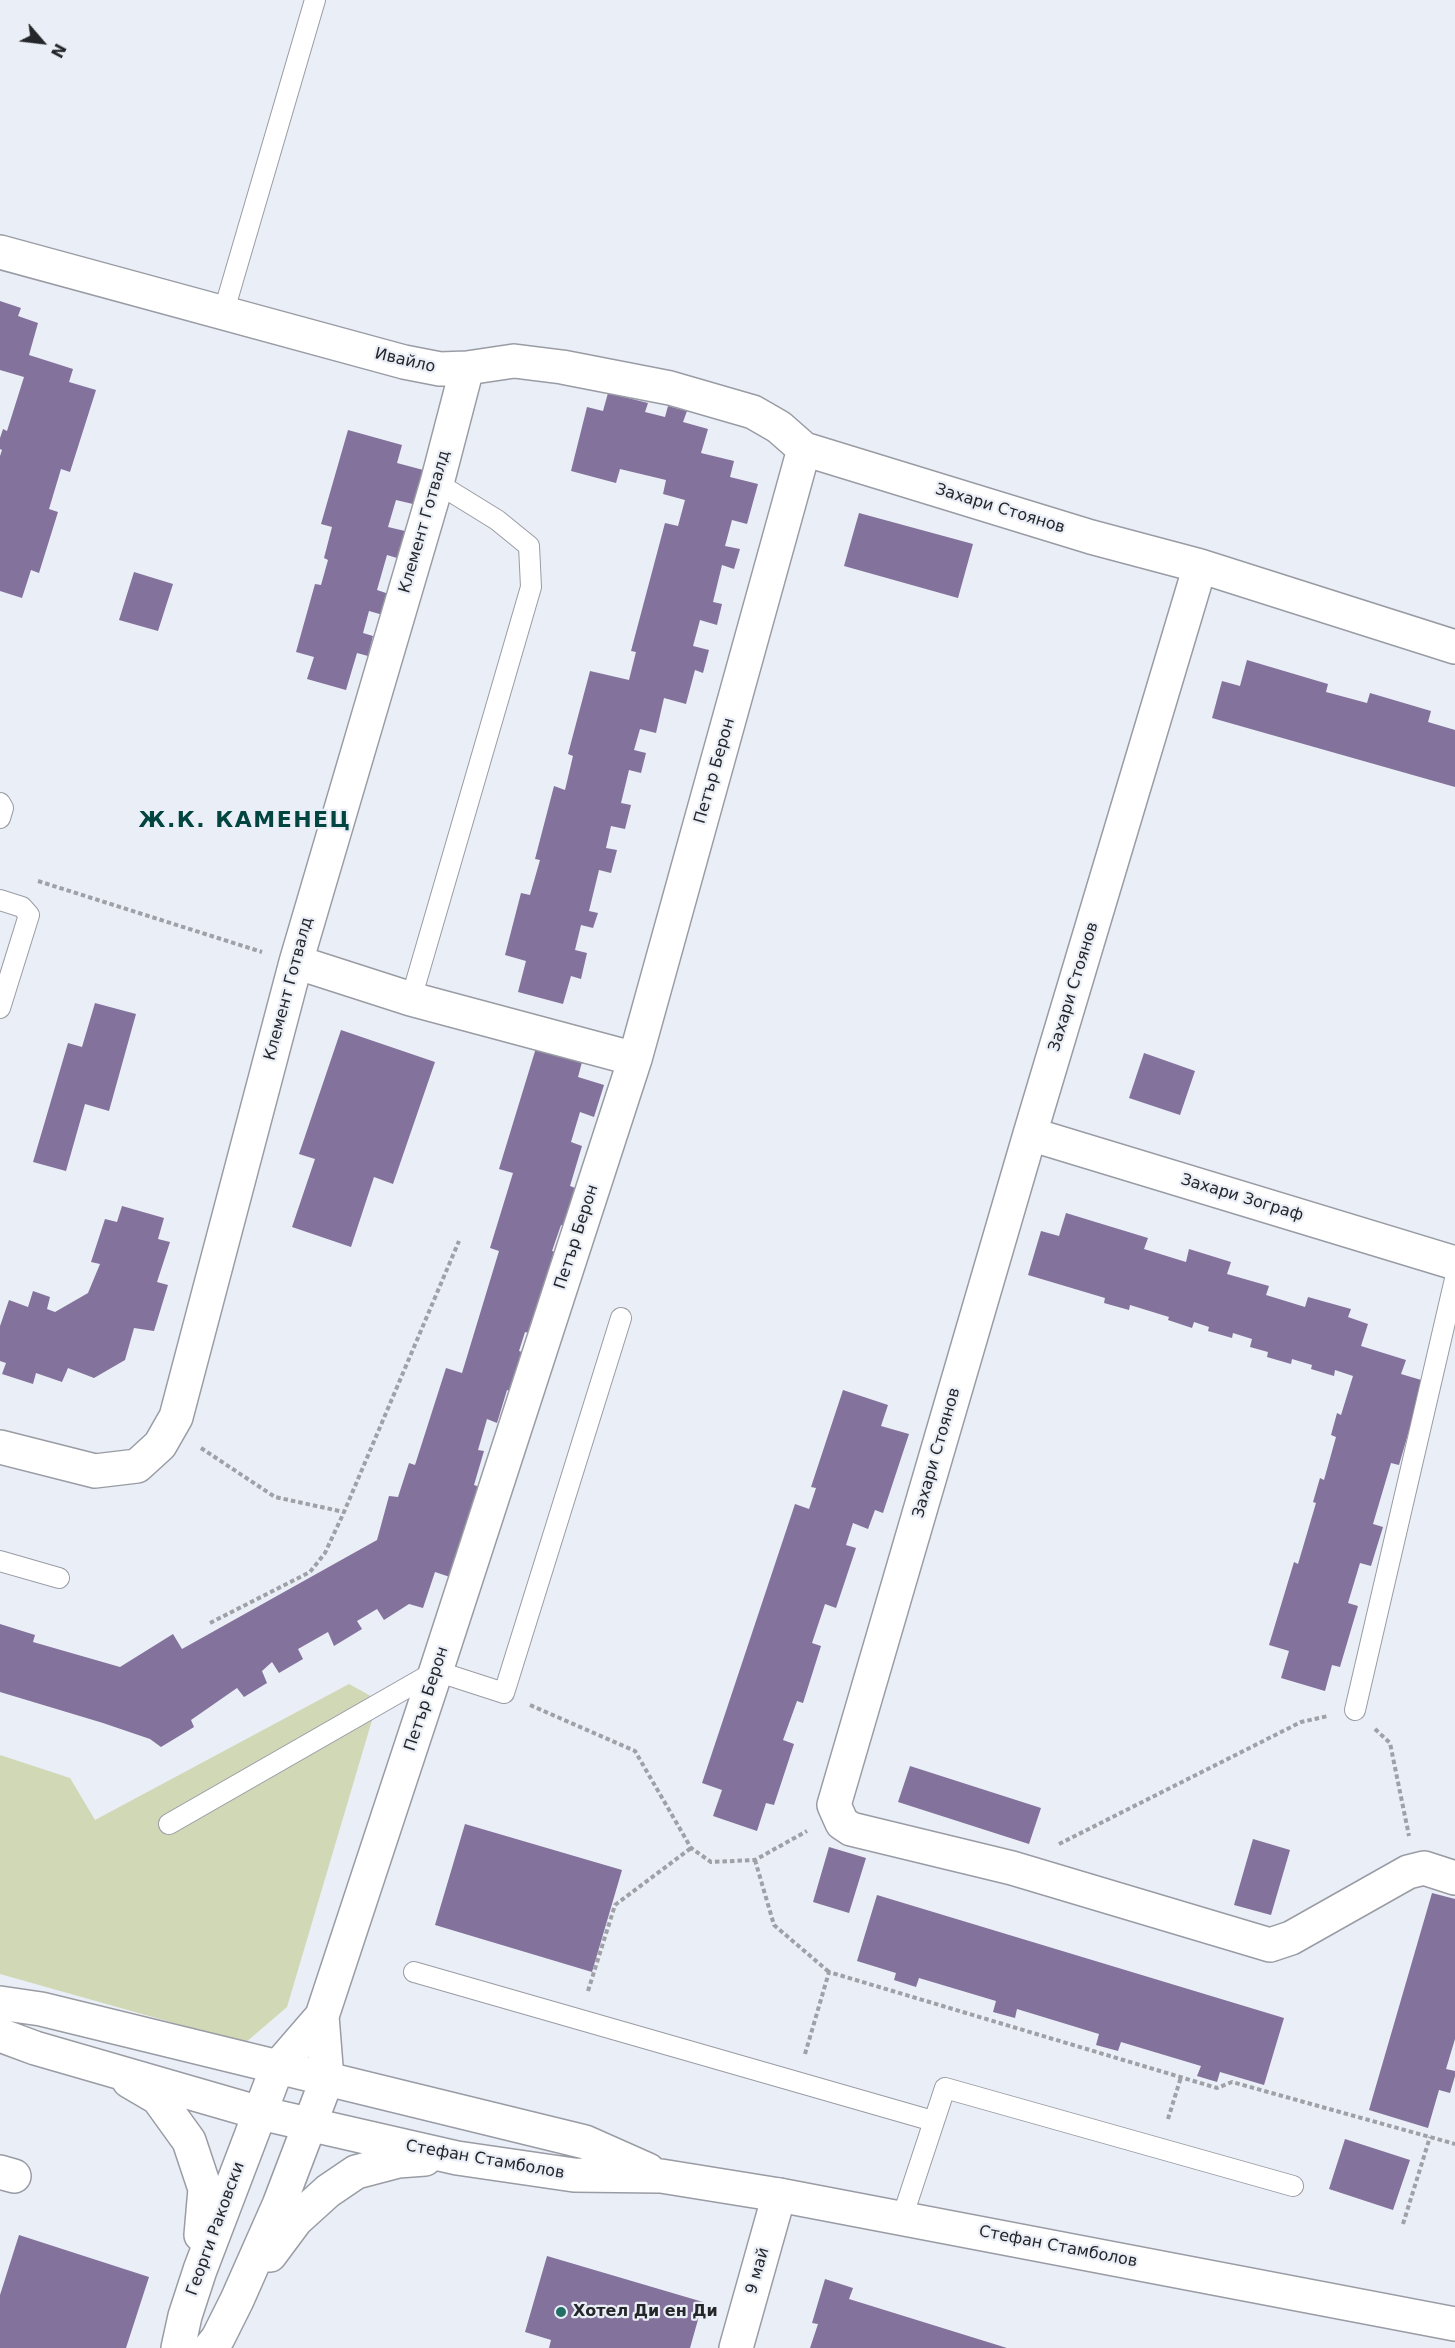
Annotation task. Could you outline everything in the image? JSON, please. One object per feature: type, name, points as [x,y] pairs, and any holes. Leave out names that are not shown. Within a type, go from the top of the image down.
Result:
[{"type":"street","name":"Ивайло","points":[[0,252],[404,362],[440,369],[467,368],[514,361],[562,367],[670,387],[753,412],[779,427],[804,449]]},
{"type":"street","name":"Клемент Готвалд","points":[[0,1447],[95,1471],[137,1466],[160,1445],[176,1417],[296,962],[436,483],[467,368]]},
{"type":"street","name":"Захари Стоянов","points":[[804,449],[1091,537],[1200,566],[1030,1134],[835,1809]]},
{"type":"street","name":"Петър Берон","points":[[277,2068],[322,2016],[436,1671],[635,1059],[804,449]]},
{"type":"street","points":[[1200,566],[1455,647]]},
{"type":"street","points":[[296,962],[411,999],[635,1059]]},
{"type":"street","name":"Захари Зограф","points":[[1030,1134],[1455,1263]]},
{"type":"street","points":[[835,1809],[842,1823],[851,1829],[1012,1868],[1270,1945],[1291,1938],[1416,1869],[1424,1868],[1455,1878]]},
{"type":"street","points":[[0,2003],[41,2009],[277,2068]]},
{"type":"street","name":"Петър Берон","points":[[322,2016],[327,2079]]},
{"type":"street","points":[[0,2035],[35,2048],[260,2113]]},
{"type":"street","points":[[107,2068],[158,2098],[189,2141],[205,2189],[200,2270]]},
{"type":"street","name":"Стефан Стамболов","points":[[277,2068],[585,2142],[661,2176]]},
{"type":"street","name":"Георги Раковски","points":[[178,2348],[185,2316],[200,2270],[277,2068]]},
{"type":"street","points":[[210,2348],[218,2338],[237,2300],[311,2125],[327,2079]]},
{"type":"street","name":"Стефан Стамболов","points":[[260,2113],[457,2158],[574,2175],[661,2176],[779,2195],[1455,2324]]},
{"type":"street","points":[[237,2300],[296,2220],[328,2192],[356,2172],[398,2161],[457,2158]]},
{"type":"street","name":"9 май","points":[[736,2348],[779,2195]]},
{"type":"lane","points":[[223,314],[315,0]]},
{"type":"lane","points":[[411,999],[531,587],[529,546],[497,520],[436,483]]},
{"type":"lane","points":[[0,803],[3,808],[0,818]]},
{"type":"lane","points":[[0,900],[22,907],[28,915],[0,1008]]},
{"type":"lane","points":[[1355,1710],[1455,1279]]},
{"type":"lane","points":[[168,1824],[436,1671],[504,1694],[621,1318]]},
{"type":"lane","points":[[0,1561],[59,1578]]},
{"type":"lane","points":[[414,1972],[933,2121]]},
{"type":"lane","points":[[902,2218],[945,2088],[1293,2186]]},
{"type":"path","points":[[34,879],[296,962]]},
{"type":"path","points":[[210,1623],[310,1572],[325,1554],[459,1241]]},
{"type":"path","points":[[170,1428],[275,1497],[344,1512]]},
{"type":"path","points":[[504,1694],[635,1751],[691,1848],[711,1862],[755,1860],[835,1809]]},
{"type":"path","points":[[1012,1868],[1301,1722],[1355,1710],[1390,1743],[1416,1869]]},
{"type":"path","points":[[580,2020],[615,1905],[691,1848]]},
{"type":"path","points":[[755,1860],[774,1924],[830,1972],[1217,2088],[1232,2082],[1455,2144]]},
{"type":"path","points":[[797,2082],[830,1972]]},
{"type":"path","points":[[1159,2148],[1181,2077]]},
{"type":"path","points":[[1403,2224],[1430,2137]]},
{"type":"green space","points":[[349,1684],[378,1700],[287,2007],[245,2043],[0,1974],[0,1755],[70,1778],[95,1820]]},
{"type":"building","points":[[0,301],[21,308],[18,316],[38,323],[29,355],[73,369],[69,382],[96,390],[70,472],[61,469],[49,509],[58,512],[39,573],[31,570],[22,598],[0,591],[0,456],[2,450],[0,449],[0,438],[3,429],[7,431],[24,377],[0,370]]},
{"type":"building","points":[[608,393],[648,403],[645,412],[665,417],[668,406],[687,411],[683,422],[708,429],[701,453],[734,461],[730,477],[758,484],[747,524],[732,520],[725,546],[740,549],[734,569],[722,565],[713,602],[722,604],[717,625],[700,620],[693,646],[709,650],[703,673],[695,670],[686,704],[664,698],[656,733],[640,729],[634,750],[646,753],[641,773],[629,770],[621,803],[631,805],[625,829],[611,826],[606,848],[617,850],[611,873],[599,870],[589,911],[598,913],[593,928],[581,925],[575,950],[587,953],[581,979],[571,976],[563,1004],[518,992],[526,961],[505,955],[521,893],[530,895],[540,860],[535,859],[554,786],[565,790],[573,756],[568,754],[590,671],[629,680],[636,652],[631,651],[665,523],[678,526],[685,500],[663,494],[666,480],[620,469],[616,483],[571,471],[587,407],[603,411]]},
{"type":"building","points":[[348,430],[402,445],[397,463],[427,471],[417,505],[396,500],[388,527],[405,531],[397,558],[387,555],[377,590],[389,594],[383,615],[369,611],[363,633],[373,636],[368,656],[357,653],[346,690],[307,679],[314,657],[296,652],[315,584],[321,585],[328,560],[324,558],[332,527],[321,524]]},
{"type":"building","points":[[859,513],[973,544],[958,598],[844,566]]},
{"type":"building","points":[[134,572],[173,584],[158,631],[119,620]]},
{"type":"building","points":[[1247,660],[1328,684],[1326,692],[1367,703],[1370,693],[1431,711],[1428,722],[1455,730],[1455,787],[1212,718],[1222,681],[1240,686]]},
{"type":"building","points":[[95,1003],[136,1014],[109,1111],[85,1104],[66,1171],[33,1162],[68,1043],[82,1047]]},
{"type":"building","points":[[341,1030],[435,1062],[393,1184],[374,1177],[351,1247],[292,1227],[315,1159],[299,1154]]},
{"type":"building","points":[[536,1048],[582,1062],[578,1077],[604,1085],[594,1117],[580,1112],[571,1142],[582,1146],[570,1186],[583,1191],[572,1228],[561,1225],[552,1251],[565,1255],[539,1336],[525,1332],[519,1351],[528,1354],[516,1393],[507,1390],[497,1423],[487,1419],[478,1450],[484,1451],[474,1485],[489,1490],[450,1577],[435,1572],[423,1608],[409,1604],[384,1620],[377,1609],[357,1621],[362,1629],[334,1646],[328,1632],[298,1649],[303,1659],[279,1673],[272,1662],[262,1671],[267,1683],[244,1697],[237,1688],[191,1720],[194,1727],[161,1747],[150,1739],[0,1692],[0,1624],[35,1635],[33,1642],[120,1667],[173,1634],[182,1649],[377,1540],[389,1496],[398,1497],[409,1463],[415,1465],[446,1368],[462,1373],[499,1251],[490,1248],[513,1173],[499,1169]]},
{"type":"building","points":[[1144,1053],[1195,1071],[1180,1115],[1129,1098]]},
{"type":"building","points":[[122,1206],[164,1218],[158,1239],[170,1242],[157,1282],[168,1285],[154,1331],[134,1328],[125,1360],[94,1378],[68,1368],[62,1382],[36,1373],[33,1384],[2,1374],[6,1363],[0,1361],[0,1326],[9,1300],[28,1307],[33,1291],[50,1297],[47,1309],[55,1312],[88,1293],[100,1264],[91,1262],[105,1219],[117,1222]]},
{"type":"building","points":[[1066,1213],[1148,1238],[1144,1249],[1186,1262],[1189,1249],[1231,1262],[1227,1274],[1269,1286],[1266,1295],[1305,1307],[1308,1297],[1351,1309],[1348,1317],[1368,1324],[1361,1346],[1406,1360],[1401,1374],[1428,1382],[1415,1425],[1411,1424],[1399,1465],[1391,1463],[1373,1524],[1383,1527],[1371,1566],[1360,1563],[1348,1603],[1358,1606],[1340,1667],[1332,1665],[1325,1691],[1281,1678],[1289,1651],[1269,1645],[1294,1562],[1298,1564],[1316,1503],[1313,1502],[1320,1478],[1324,1480],[1336,1437],[1331,1435],[1337,1413],[1341,1415],[1353,1376],[1335,1370],[1334,1376],[1311,1369],[1312,1365],[1292,1359],[1291,1364],[1267,1357],[1268,1352],[1250,1347],[1252,1339],[1233,1333],[1232,1338],[1208,1331],[1209,1327],[1194,1322],[1192,1328],[1168,1320],[1169,1317],[1130,1305],[1129,1310],[1104,1303],[1105,1298],[1028,1275],[1041,1231],[1059,1236]]},
{"type":"building","points":[[843,1390],[888,1405],[881,1426],[909,1434],[883,1513],[875,1510],[868,1529],[853,1523],[846,1545],[856,1548],[836,1608],[825,1604],[812,1643],[821,1646],[803,1703],[797,1701],[783,1740],[794,1744],[774,1805],[766,1803],[757,1831],[713,1816],[722,1790],[702,1783],[795,1504],[809,1509],[816,1488],[811,1487]]},
{"type":"building","points":[[910,1766],[1041,1808],[1029,1844],[898,1802]]},
{"type":"building","points":[[465,1824],[622,1870],[592,1972],[435,1925]]},
{"type":"building","points":[[1253,1839],[1290,1850],[1271,1915],[1234,1905]]},
{"type":"building","points":[[829,1847],[866,1858],[849,1913],[813,1902]]},
{"type":"building","points":[[1432,1893],[1455,1899],[1455,2039],[1446,2069],[1455,2071],[1455,2076],[1450,2093],[1439,2090],[1428,2128],[1369,2110]]},
{"type":"building","points":[[877,1895],[1284,2018],[1264,2085],[1220,2072],[1217,2082],[1197,2076],[1201,2066],[1121,2042],[1118,2051],[1096,2045],[1099,2034],[1017,2009],[1015,2018],[993,2012],[996,2001],[919,1978],[916,1987],[894,1980],[896,1973],[857,1961]]},
{"type":"building","points":[[1345,2139],[1410,2160],[1393,2210],[1329,2189]]},
{"type":"building","points":[[19,2235],[149,2277],[126,2348],[0,2348],[0,2295]]},
{"type":"building","points":[[547,2256],[703,2302],[690,2348],[549,2348],[551,2340],[525,2332]]},
{"type":"building","points":[[825,2279],[853,2288],[849,2299],[1007,2348],[810,2348],[818,2324],[812,2323]]},
{"type":"place","name":"Хотел Ди ен Ди","points":[[561,2312]]},
{"type":"district","name":"Ж.К. КАМЕНЕЦ","points":[[245,821]]}]
